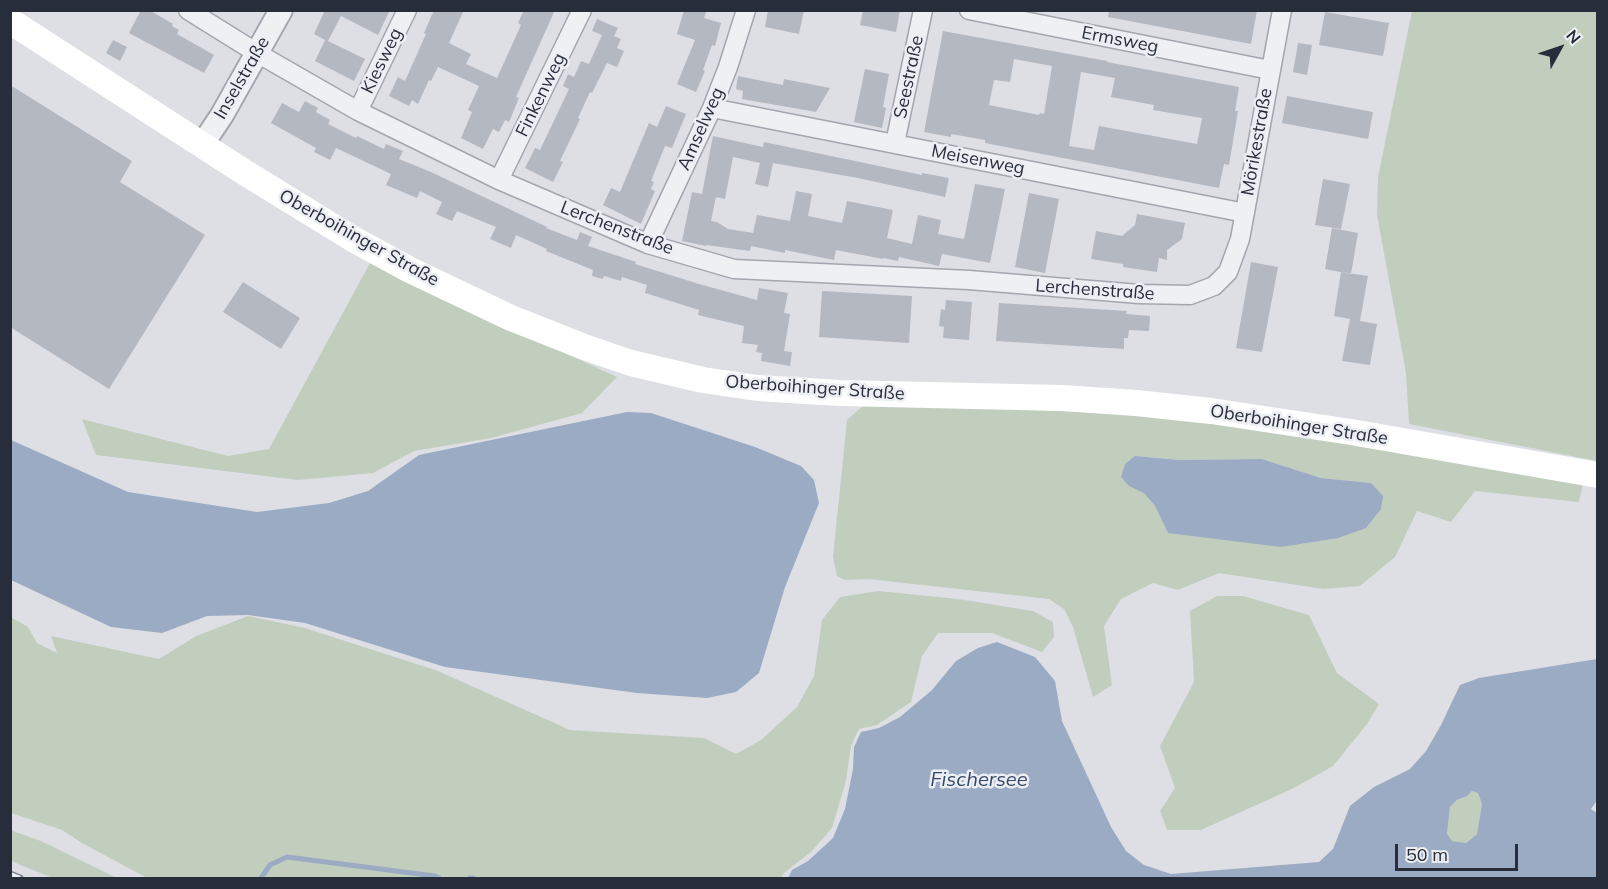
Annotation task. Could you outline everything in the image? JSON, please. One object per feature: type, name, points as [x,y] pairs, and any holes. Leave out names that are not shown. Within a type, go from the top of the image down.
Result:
[{"type":"main road","name":"Oberboihinger Straße","points":[[10,21],[287,200],[353,239],[410,270],[511,318],[631,363],[703,380],[757,388],[1062,398],[1211,411],[1351,432],[1598,475]]},
{"type":"street","name":"Lerchenstraße","points":[[188,10],[358,111],[499,180],[648,244],[734,268],[969,280],[1139,294],[1190,295],[1214,286],[1228,272]]},
{"type":"street","name":"Inselstraße","points":[[202,145],[222,115],[281,10]]},
{"type":"street","name":"Kiesweg","points":[[358,111],[406,10]]},
{"type":"street","name":"Finkenweg","points":[[499,180],[582,10]]},
{"type":"street","name":"Amselweg","points":[[648,244],[712,108],[746,10]]},
{"type":"street","name":"Seestraße","points":[[895,143],[923,10]]},
{"type":"street","name":"Ermsweg","points":[[969,10],[1270,70]]},
{"type":"street","name":"Mörikestraße","points":[[1228,272],[1240,239],[1282,10]]},
{"type":"street","name":"Meisenweg","points":[[712,108],[1245,213]]},
{"type":"green space","points":[[1412,11],[1597,11],[1597,461],[1409,424],[1406,373],[1377,215],[1378,177]]},
{"type":"green space","points":[[370,263],[617,377],[582,413],[491,438],[414,451],[373,473],[298,480],[96,455],[82,419],[228,456],[269,449]]},
{"type":"green space","points":[[866,403],[1154,415],[1362,443],[1583,484],[1579,502],[1475,491],[1451,522],[1417,511],[1395,557],[1360,586],[1323,589],[1219,573],[1178,590],[1153,583],[1121,599],[1104,626],[1112,685],[1093,697],[1073,627],[1064,609],[1049,599],[868,579],[845,580],[837,576],[833,557],[847,420]],"holes":[[[1135,456],[1180,460],[1262,459],[1321,478],[1371,483],[1168,533],[1155,506],[1144,493]]]},
{"type":"green space","points":[[878,591],[958,599],[1033,611],[1053,622],[1054,637],[1042,652],[992,633],[938,633],[922,656],[911,702],[877,725],[859,729],[851,746],[846,781],[832,828],[811,852],[784,873],[781,878],[147,878],[62,830],[11,813],[11,617],[28,627],[37,643],[57,653],[51,636],[159,659],[196,636],[248,616],[305,628],[438,671],[570,730],[704,738],[736,754],[761,740],[797,707],[814,676],[822,620],[840,597]]},
{"type":"green space","points":[[1217,596],[1243,596],[1309,615],[1337,673],[1379,704],[1367,724],[1333,766],[1294,788],[1201,830],[1167,830],[1160,811],[1175,788],[1160,746],[1194,682],[1190,611]]},
{"type":"green space","points":[[1472,791],[1478,793],[1482,804],[1477,834],[1466,843],[1451,841],[1447,834],[1450,807]]},
{"type":"green space","points":[[10,830],[41,841],[117,878],[53,878],[18,864],[11,860]]},
{"type":"water","points":[[627,412],[651,413],[755,447],[801,466],[814,480],[819,503],[785,587],[759,673],[736,692],[707,698],[637,693],[445,667],[305,623],[248,615],[207,616],[162,633],[111,627],[11,580],[11,440],[128,492],[257,512],[329,503],[368,491],[419,455]]},
{"type":"water","points":[[1135,456],[1180,460],[1262,459],[1321,478],[1371,483],[1383,496],[1381,509],[1366,528],[1338,538],[1281,547],[1168,533],[1155,506],[1144,493],[1129,486],[1121,477],[1125,464]]},
{"type":"water","name":"Fischersee","points":[[997,642],[1035,657],[1055,681],[1062,721],[1111,827],[1126,851],[1144,865],[1171,874],[1319,862],[1333,849],[1350,806],[1374,787],[1410,769],[1426,751],[1460,685],[1479,678],[1597,659],[1598,799],[1591,809],[1597,813],[1597,878],[788,878],[792,870],[808,861],[833,838],[845,809],[853,769],[854,747],[861,732],[879,728],[900,717],[932,690],[956,661],[978,648]],"holes":[[[1472,791],[1478,793],[1482,804],[1477,834],[1466,843],[1452,841],[1447,834],[1450,807]]]},
{"type":"building","points":[[141,10],[149,10],[173,24],[172,26],[179,30],[177,34],[214,55],[204,73],[129,33]]},
{"type":"building","points":[[325,10],[390,10],[378,35],[341,16],[328,41],[365,59],[354,81],[315,61],[325,40],[314,34]]},
{"type":"building","points":[[434,10],[464,10],[449,43],[471,54],[466,64],[497,78],[521,25],[518,23],[524,10],[555,10],[516,97],[519,98],[509,122],[505,120],[499,132],[493,129],[483,149],[461,138],[472,112],[468,110],[479,86],[438,67],[418,104],[412,100],[409,106],[389,96],[398,77],[405,81]]},
{"type":"building","points":[[684,10],[707,10],[704,18],[721,23],[715,46],[712,45],[696,92],[677,84],[695,40],[677,34]]},
{"type":"building","points":[[768,10],[804,10],[799,34],[765,27]]},
{"type":"building","points":[[863,10],[900,10],[896,32],[860,25]]},
{"type":"building","points":[[1109,10],[1257,10],[1251,44],[1108,17]]},
{"type":"building","points":[[1325,12],[1389,23],[1383,56],[1319,45]]},
{"type":"building","points":[[597,19],[618,28],[614,36],[621,39],[617,48],[624,51],[617,67],[607,63],[592,93],[590,92],[553,182],[525,168],[535,148],[540,150],[569,89],[563,86],[568,74],[574,77],[581,61],[589,64],[602,35],[592,31]]},
{"type":"building","points":[[943,31],[1239,87],[1235,111],[1238,111],[1229,165],[1224,164],[1219,188],[985,143],[985,140],[924,132]],"holes":[[[1014,59],[1052,66],[1044,114],[989,105],[994,80],[1010,82]],[[1081,72],[1115,78],[1111,97],[1154,105],[1153,110],[1202,118],[1197,144],[1099,126],[1094,150],[1069,146]]]},
{"type":"building","points":[[113,40],[127,47],[120,61],[106,53]]},
{"type":"building","points":[[1298,43],[1312,45],[1307,75],[1293,72]]},
{"type":"building","points":[[865,69],[889,74],[882,128],[854,122]]},
{"type":"building","points":[[738,76],[783,85],[784,79],[830,88],[816,112],[742,99],[743,91],[736,89]]},
{"type":"building","points":[[10,85],[132,161],[120,182],[205,235],[109,389],[10,327]]},
{"type":"building","points":[[1287,96],[1373,112],[1368,139],[1282,123]]},
{"type":"building","points":[[305,101],[318,108],[316,112],[330,120],[328,124],[384,149],[386,144],[403,151],[399,159],[431,172],[546,228],[577,240],[580,232],[592,237],[588,246],[636,262],[635,264],[757,300],[759,288],[788,293],[784,313],[790,314],[784,351],[792,352],[790,366],[761,361],[762,353],[756,352],[758,345],[742,343],[744,326],[698,315],[699,310],[645,293],[647,285],[622,277],[621,281],[604,276],[603,279],[592,276],[593,270],[546,251],[547,249],[516,235],[511,248],[490,239],[496,227],[457,211],[452,221],[436,214],[442,202],[420,191],[417,198],[386,185],[391,174],[336,148],[330,160],[314,152],[316,148],[271,123],[282,103],[299,112]]},
{"type":"building","points":[[666,106],[686,114],[672,148],[665,146],[651,181],[654,182],[651,189],[655,191],[641,224],[603,205],[611,188],[620,192],[649,123],[657,127]]},
{"type":"building","points":[[713,136],[763,147],[764,142],[922,175],[922,173],[949,178],[945,197],[773,163],[768,187],[755,184],[760,163],[733,157],[725,199],[716,197],[711,221],[728,229],[753,233],[757,215],[790,221],[796,191],[812,194],[808,216],[842,223],[847,201],[893,210],[887,238],[912,244],[918,215],[941,220],[938,234],[964,239],[975,184],[1005,189],[990,263],[942,254],[939,266],[899,257],[898,261],[836,250],[834,260],[785,250],[785,253],[751,246],[750,251],[682,241],[692,192],[702,194]]},
{"type":"building","points":[[1323,179],[1350,184],[1341,229],[1315,225]]},
{"type":"building","points":[[1029,193],[1059,199],[1045,273],[1015,267]]},
{"type":"building","points":[[1137,214],[1185,223],[1182,239],[1167,250],[1167,260],[1159,258],[1157,272],[1091,259],[1096,231],[1122,236],[1135,225]]},
{"type":"building","points":[[1332,228],[1358,233],[1351,274],[1325,269]]},
{"type":"building","points":[[1251,262],[1278,267],[1262,352],[1236,348]]},
{"type":"building","points":[[1341,272],[1368,276],[1360,321],[1377,324],[1370,365],[1342,361],[1350,319],[1334,316]]},
{"type":"building","points":[[243,282],[300,318],[281,349],[223,312]]},
{"type":"building","points":[[822,291],[912,296],[909,343],[819,337]]},
{"type":"building","points":[[946,300],[972,302],[969,340],[943,338],[944,327],[939,326],[941,309],[945,310]]},
{"type":"building","points":[[999,303],[1127,311],[1126,314],[1150,316],[1149,331],[1129,330],[1128,338],[1124,338],[1124,349],[996,341]]},
{"type":"waterway","points":[[261,878],[270,865],[287,857],[439,878]]},
{"type":"railway","points":[[10,874],[20,878]]}]
